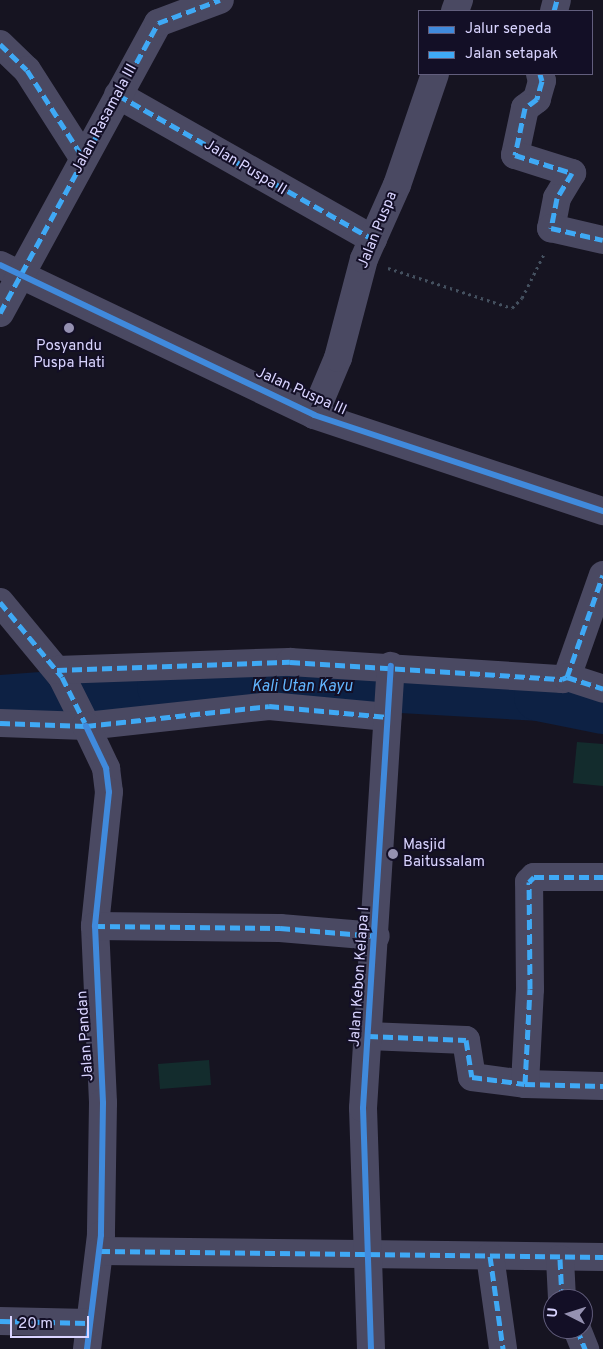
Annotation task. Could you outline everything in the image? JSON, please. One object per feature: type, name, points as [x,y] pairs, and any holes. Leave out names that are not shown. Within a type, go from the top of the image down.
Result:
[{"type":"street","name":"Jalan Rasamala III","points":[[0,313],[11,270],[66,197],[82,156],[158,23],[220,0]]},
{"type":"street","points":[[0,44],[27,70],[82,156]]},
{"type":"street","name":"Jalan Puspa","points":[[314,415],[338,358],[368,249],[435,75]]},
{"type":"street","points":[[540,75],[542,81],[537,99],[525,108],[516,155],[572,173],[549,222],[551,228],[603,240]]},
{"type":"street","name":"Jalan Puspa II","points":[[118,95],[368,249]]},
{"type":"street","name":"Jalan Puspa III","points":[[11,270],[314,415],[603,511]]},
{"type":"street","points":[[567,677],[603,575]]},
{"type":"street","name":"Jalan Pandan","points":[[0,602],[59,674],[86,724],[106,768],[109,792],[95,926],[103,1103],[100,1251],[88,1336]]},
{"type":"street","points":[[59,674],[290,662],[389,693]]},
{"type":"street","points":[[0,724],[86,724],[567,677],[603,689]]},
{"type":"street","name":"Jalan Kebon Kelapa I","points":[[371,1349],[364,1108],[376,936],[389,693]]},
{"type":"street","points":[[525,1084],[530,989],[529,882],[534,877],[603,878]]},
{"type":"street","points":[[95,926],[280,928],[376,936]]},
{"type":"street","points":[[368,1036],[466,1040],[470,1076],[525,1084],[603,1086]]},
{"type":"street","points":[[100,1251],[490,1256],[560,1259],[603,1257]]},
{"type":"street","points":[[490,1256],[503,1349]]},
{"type":"street","points":[[560,1259],[562,1289]]},
{"type":"street","points":[[0,1321],[88,1336]]},
{"type":"path","points":[[368,249],[512,308],[522,298],[558,230]]},
{"type":"green space","points":[[577,742],[603,744],[603,786],[573,783]]},
{"type":"green space","points":[[209,1060],[211,1085],[160,1089],[158,1064]]},
{"type":"waterway","name":"Kali Utan Kayu","points":[[0,699],[161,687],[366,687],[538,697],[603,710]]},
{"type":"marked path","points":[[0,313],[158,23],[220,0]]},
{"type":"marked path","points":[[554,10],[557,0]]},
{"type":"marked path","points":[[0,44],[27,70],[82,156]]},
{"type":"marked path","points":[[540,75],[542,81],[537,99],[525,108],[515,155],[572,173],[557,198],[551,228],[603,240]]},
{"type":"marked path","points":[[118,95],[373,239]]},
{"type":"marked path","points":[[57,670],[290,662],[562,679],[567,677],[603,575]]},
{"type":"marked path","points":[[0,602],[62,677],[85,723]]},
{"type":"marked path","points":[[567,677],[603,689]]},
{"type":"marked path","points":[[0,723],[86,726],[269,706],[387,717]]},
{"type":"marked path","points":[[525,1084],[530,989],[529,882],[534,877],[603,877]]},
{"type":"marked path","points":[[95,926],[280,928],[376,936]]},
{"type":"marked path","points":[[368,1036],[466,1040],[472,1077],[525,1084],[603,1086]]},
{"type":"marked path","points":[[100,1251],[603,1257]]},
{"type":"marked path","points":[[490,1256],[503,1349]]},
{"type":"marked path","points":[[560,1259],[562,1289]]},
{"type":"marked path","points":[[0,1321],[89,1323]]},
{"type":"marked path","points":[[581,1339],[585,1349]]},
{"type":"cycle path","points":[[0,265],[314,415],[603,511]]},
{"type":"cycle path","points":[[371,1349],[363,1108],[391,666]]},
{"type":"cycle path","points":[[86,726],[106,768],[109,792],[95,926],[103,1103],[101,1235],[87,1349]]},
{"type":"place","name":"Posyandu Puspa Hati","points":[[69,328]]},
{"type":"place","name":"Masjid Baitussalam","points":[[393,854]]}]
